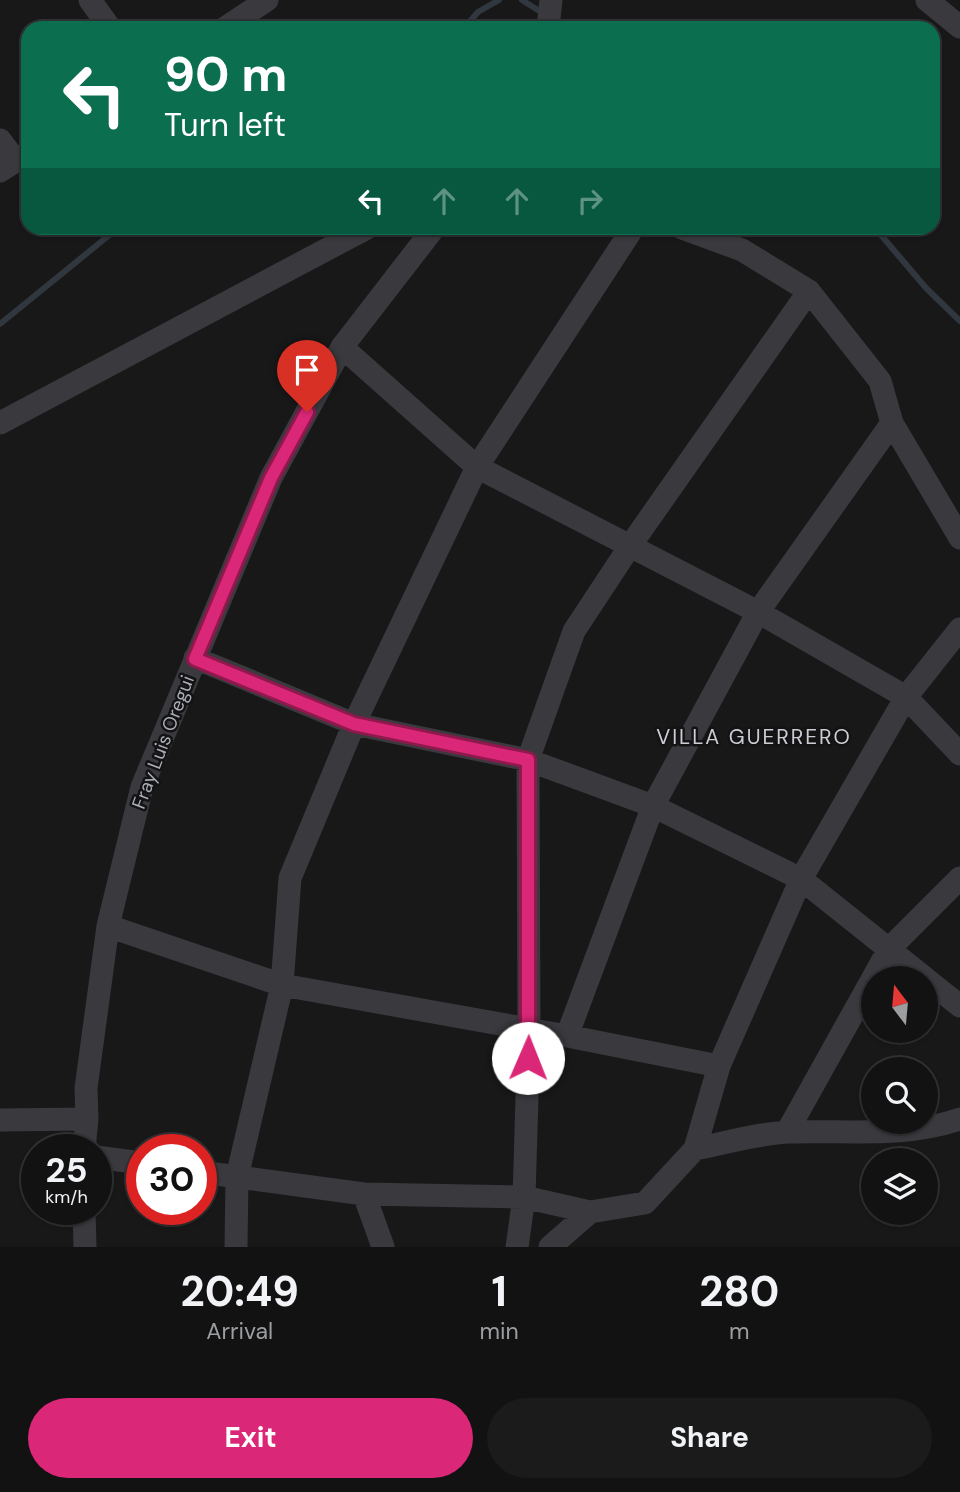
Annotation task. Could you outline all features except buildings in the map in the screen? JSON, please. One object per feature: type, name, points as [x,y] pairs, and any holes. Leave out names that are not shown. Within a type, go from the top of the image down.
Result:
[{"type":"street","points":[[90,0],[105,21]]},
{"type":"street","points":[[236,21],[267,0]]},
{"type":"street","points":[[549,21],[551,0]]},
{"type":"street","points":[[927,0],[960,27]]},
{"type":"street","points":[[0,141],[15,162]]},
{"type":"street","points":[[0,423],[354,235]]},
{"type":"street","name":"Fray Luis Oregui","points":[[86,1134],[86,1088],[108,926],[142,787],[271,478],[342,347],[429,235]]},
{"type":"street","points":[[236,1247],[237,1177],[282,985],[290,878],[354,724],[477,467],[628,235]]},
{"type":"street","points":[[701,235],[743,250],[809,291],[880,381],[892,423],[960,538]]},
{"type":"street","points":[[517,1247],[524,1197],[529,1030],[528,760],[574,631],[630,546],[809,291]]},
{"type":"street","points":[[342,347],[477,467],[758,612],[906,697],[960,754]]},
{"type":"street","points":[[567,1036],[653,806],[758,612],[892,423]]},
{"type":"street","points":[[217,1174],[364,1194],[524,1197],[590,1212],[645,1203],[695,1149],[719,1066],[801,880],[906,697],[960,629]]},
{"type":"street","points":[[195,659],[354,724],[528,760],[653,806],[801,880],[910,966]]},
{"type":"street","points":[[787,1132],[889,949],[960,877]]},
{"type":"street","points":[[108,926],[282,985],[719,1066]]},
{"type":"street","points":[[938,988],[960,1006]]},
{"type":"street","points":[[0,1120],[87,1119]]},
{"type":"street","points":[[695,1149],[787,1132],[892,1132],[937,1127],[960,1119]]},
{"type":"street","points":[[364,1194],[383,1247]]},
{"type":"street","points":[[550,1247],[590,1212]]},
{"type":"street","points":[[84,1225],[85,1247]]},
{"type":"waterway","points":[[470,21],[478,12],[499,0]]},
{"type":"waterway","points":[[522,0],[544,14]]},
{"type":"waterway","points":[[0,324],[109,235]]},
{"type":"waterway","points":[[881,235],[926,288],[960,321]]},
{"type":"district","name":"VILLA GUERRERO","points":[[754,737]]},
{"type":"route","points":[[307,412],[271,478],[195,659],[354,724],[528,760],[528,1058]]}]
